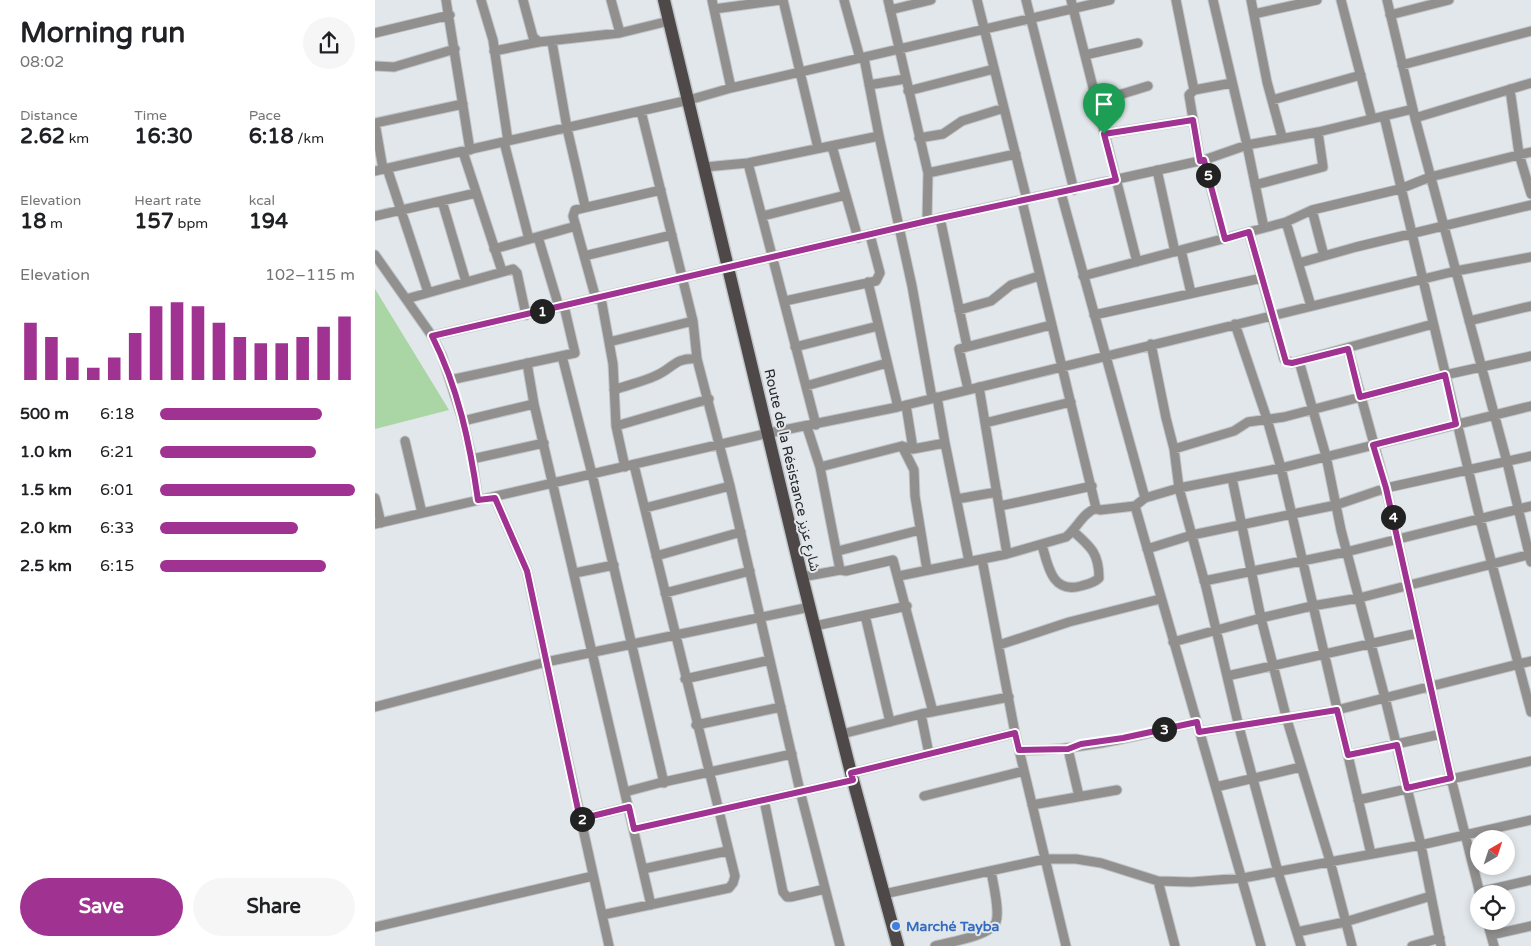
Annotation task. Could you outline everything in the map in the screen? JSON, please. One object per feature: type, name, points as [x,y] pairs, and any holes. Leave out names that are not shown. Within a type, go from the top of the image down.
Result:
[{"type":"main road","name":"Route de la Résistance شارع عزيز","points":[[664,0],[802,577],[852,777],[899,946]]},
{"type":"street","points":[[446,0],[450,15],[463,104],[467,151],[476,193],[502,271]]},
{"type":"street","points":[[450,380],[572,354],[575,351],[562,307],[534,238],[506,142],[493,40],[481,0]]},
{"type":"street","points":[[523,0],[533,38],[539,42]]},
{"type":"street","points":[[611,0],[620,33]]},
{"type":"street","points":[[731,88],[713,4],[782,0],[818,148]]},
{"type":"street","points":[[845,0],[869,85],[969,562]]},
{"type":"street","points":[[888,0],[897,50],[928,173],[927,221]]},
{"type":"street","points":[[890,10],[931,0]]},
{"type":"street","points":[[977,0],[1016,154],[1039,276],[1092,486],[1095,508]]},
{"type":"street","points":[[1026,0],[1074,190]]},
{"type":"street","points":[[382,169],[689,100],[731,88],[1030,18],[1072,4],[1110,0]]},
{"type":"street","points":[[1176,0],[1194,90],[1188,99],[1202,160],[1225,239]]},
{"type":"street","points":[[1213,0],[1247,144],[1264,228]]},
{"type":"street","points":[[1251,0],[1272,100],[1282,137]]},
{"type":"street","points":[[1254,14],[1317,0]]},
{"type":"street","points":[[1341,0],[1372,119]]},
{"type":"street","points":[[1173,642],[1261,618],[1312,606],[1359,598],[1408,584],[1530,557],[1507,462],[1430,177],[1387,0]]},
{"type":"street","points":[[1390,15],[1449,0]]},
{"type":"street","points":[[1072,4],[1137,262]]},
{"type":"street","points":[[375,33],[450,15]]},
{"type":"street","points":[[494,51],[539,42],[620,33],[669,21]]},
{"type":"street","points":[[1403,65],[1531,31]]},
{"type":"street","points":[[552,42],[567,128],[585,206]]},
{"type":"street","points":[[1085,55],[1138,44]]},
{"type":"street","points":[[375,66],[394,68],[455,49]]},
{"type":"street","points":[[908,91],[994,69]]},
{"type":"street","points":[[1272,100],[1361,75]]},
{"type":"street","points":[[869,85],[905,79]]},
{"type":"street","points":[[1194,90],[1232,83]]},
{"type":"street","points":[[1415,118],[1531,83]]},
{"type":"street","points":[[1096,102],[1148,86]]},
{"type":"street","points":[[1510,89],[1519,154],[1531,194]]},
{"type":"street","points":[[428,292],[401,209],[382,169],[375,123],[463,104]]},
{"type":"street","points":[[919,138],[943,134],[962,121],[1004,108]]},
{"type":"street","points":[[432,336],[728,269],[940,218],[1061,193],[1202,160],[1247,144],[1318,132],[1413,109]]},
{"type":"street","points":[[641,111],[693,321],[697,359],[731,486],[800,792],[840,946]]},
{"type":"street","points":[[1383,116],[1479,519],[1520,664],[1531,712]]},
{"type":"street","points":[[1104,134],[1193,120]]},
{"type":"street","points":[[1255,185],[1323,167],[1318,132]]},
{"type":"street","points":[[705,167],[748,163],[879,136]]},
{"type":"street","points":[[832,146],[858,238]]},
{"type":"street","points":[[1083,276],[1286,222],[1312,210],[1401,189],[1430,177],[1531,152]]},
{"type":"street","points":[[928,173],[1016,154]]},
{"type":"street","points":[[748,163],[774,257],[806,386],[840,570]]},
{"type":"street","points":[[1157,170],[1191,293]]},
{"type":"street","points":[[602,915],[729,888],[735,876],[707,773],[645,508],[616,426],[609,342],[599,298],[584,256],[574,213],[577,208],[661,190]]},
{"type":"street","points":[[375,216],[476,193]]},
{"type":"street","points":[[1061,193],[1145,498]]},
{"type":"street","points":[[763,216],[846,195]]},
{"type":"street","points":[[442,201],[466,282]]},
{"type":"street","points":[[1299,263],[1531,205]]},
{"type":"street","points":[[1312,210],[1325,256]]},
{"type":"street","points":[[940,218],[967,346]]},
{"type":"street","points":[[1286,222],[1311,306]]},
{"type":"street","points":[[495,249],[576,226]]},
{"type":"street","points":[[1249,232],[1284,359],[1292,363],[1433,324]]},
{"type":"street","points":[[785,301],[876,280],[880,274],[871,235]]},
{"type":"street","points":[[584,256],[672,236]]},
{"type":"street","points":[[375,255],[432,336],[442,356],[463,421],[472,459],[478,500]]},
{"type":"street","points":[[375,498],[378,524],[769,433],[812,426],[902,406],[1456,271],[1531,256]]},
{"type":"street","points":[[406,300],[428,292],[513,269],[517,273],[526,315]]},
{"type":"street","points":[[959,310],[991,301],[1011,285],[1039,276]]},
{"type":"street","points":[[1094,315],[1262,278]]},
{"type":"street","points":[[868,282],[887,364],[902,406],[913,449]]},
{"type":"street","points":[[1469,321],[1531,306]]},
{"type":"street","points":[[609,342],[693,321]]},
{"type":"street","points":[[1235,324],[1267,419],[1281,468],[1371,854]]},
{"type":"street","points":[[968,389],[959,351],[961,347],[1051,325]]},
{"type":"street","points":[[795,347],[877,326]]},
{"type":"street","points":[[1151,344],[1165,418],[1174,449],[1179,488],[1204,581],[1239,727],[1278,872],[1301,946]]},
{"type":"street","points":[[1348,349],[1386,488],[1464,835],[1478,885]]},
{"type":"street","points":[[562,356],[614,565],[664,783]]},
{"type":"street","points":[[1174,449],[1234,431],[1248,422],[1313,410],[1445,375],[1531,356]]},
{"type":"street","points":[[614,390],[655,376],[684,358],[697,359]]},
{"type":"street","points":[[1299,361],[1325,456],[1346,552],[1397,745],[1421,845],[1440,942],[1412,946]]},
{"type":"street","points":[[527,363],[534,404],[651,905]]},
{"type":"street","points":[[806,386],[887,364]]},
{"type":"street","points":[[979,387],[1007,554]]},
{"type":"street","points":[[616,426],[709,399]]},
{"type":"street","points":[[985,423],[1071,402]]},
{"type":"street","points":[[463,421],[534,404]]},
{"type":"street","points":[[899,576],[1007,554],[1066,537],[1073,531],[1085,512],[1095,508],[1100,510],[1135,506],[1145,498],[1179,488],[1281,468],[1531,406]]},
{"type":"street","points":[[405,441],[422,513]]},
{"type":"street","points":[[472,459],[544,443]]},
{"type":"street","points":[[820,467],[902,446],[913,449],[945,443]]},
{"type":"street","points":[[902,446],[914,470],[920,530],[927,570]]},
{"type":"street","points":[[1147,549],[1192,535],[1241,524],[1292,516],[1335,505],[1386,488],[1531,456]]},
{"type":"street","points":[[1232,478],[1273,666],[1287,720],[1330,861],[1351,946]]},
{"type":"street","points":[[645,508],[731,486]]},
{"type":"street","points":[[1000,506],[1092,486]]},
{"type":"street","points":[[957,499],[997,492]]},
{"type":"street","points":[[495,498],[527,571],[609,946]]},
{"type":"street","points":[[1135,506],[1160,599],[1243,878],[1261,946]]},
{"type":"street","points":[[1204,581],[1346,552],[1531,506]]},
{"type":"street","points":[[838,551],[920,530]]},
{"type":"street","points":[[1042,545],[1052,578],[1057,584],[1076,587],[1094,582],[1099,578],[1099,573],[1093,548],[1073,531]]},
{"type":"street","points":[[656,556],[741,532]]},
{"type":"street","points":[[982,559],[1015,733],[1066,946]]},
{"type":"street","points":[[802,577],[840,570],[846,571],[890,560],[895,562],[933,712]]},
{"type":"street","points":[[575,573],[614,565]]},
{"type":"street","points":[[665,593],[750,571]]},
{"type":"street","points":[[999,645],[1069,622],[1160,599]]},
{"type":"street","points":[[815,626],[907,606]]},
{"type":"street","points":[[375,707],[546,662],[810,607]]},
{"type":"street","points":[[865,615],[890,722]]},
{"type":"street","points":[[1227,676],[1419,633]]},
{"type":"street","points":[[685,679],[770,660]]},
{"type":"street","points":[[1199,732],[1287,720],[1337,710],[1531,661]]},
{"type":"street","points":[[842,734],[921,714],[1009,697]]},
{"type":"street","points":[[696,725],[781,707]]},
{"type":"street","points":[[921,714],[929,754]]},
{"type":"street","points":[[1019,750],[1068,749],[1081,744],[1123,738],[1197,722]]},
{"type":"street","points":[[634,829],[800,792],[929,754],[1015,733]]},
{"type":"street","points":[[1348,755],[1441,734]]},
{"type":"street","points":[[1068,749],[1079,796]]},
{"type":"street","points":[[625,792],[792,754]]},
{"type":"street","points":[[1358,800],[1531,761]]},
{"type":"street","points":[[1216,788],[1301,767]]},
{"type":"street","points":[[924,796],[1024,772]]},
{"type":"street","points":[[1032,805],[1117,790]]},
{"type":"street","points":[[764,800],[783,892],[791,897],[825,889]]},
{"type":"street","points":[[580,819],[629,807]]},
{"type":"street","points":[[884,894],[1045,859],[1076,859],[1101,863],[1158,882],[1191,882],[1243,878],[1421,845],[1531,820]]},
{"type":"street","points":[[643,869],[727,851]]},
{"type":"street","points":[[935,946],[979,935],[991,928],[996,922],[997,914],[991,870]]},
{"type":"street","points":[[375,927],[593,876]]},
{"type":"street","points":[[1511,885],[1531,880]]},
{"type":"street","points":[[1158,882],[1175,946]]},
{"type":"street","points":[[1297,932],[1345,922],[1431,896]]},
{"type":"street","points":[[1491,935],[1531,926]]},
{"type":"street","points":[[1490,930],[1494,946]]},
{"type":"green space","points":[[375,289],[449,410],[375,429]]},
{"type":"place","name":"Marché Tayba","points":[[896,926]]},
{"type":"route","points":[[1193,120],[1200,161],[1204,160],[1225,239],[1249,232],[1286,362],[1292,363],[1348,349],[1360,397],[1445,375],[1456,424],[1373,445],[1386,488],[1406,572],[1451,778],[1407,788],[1397,745],[1348,755],[1337,710],[1287,720],[1199,732],[1197,722],[1052,751],[1019,750],[1015,733],[851,773],[853,780],[634,829],[629,807],[580,819],[527,571],[495,498],[478,500],[472,459],[463,421],[442,356],[432,336],[728,269],[927,221],[1116,180],[1104,134],[1193,120]]}]
